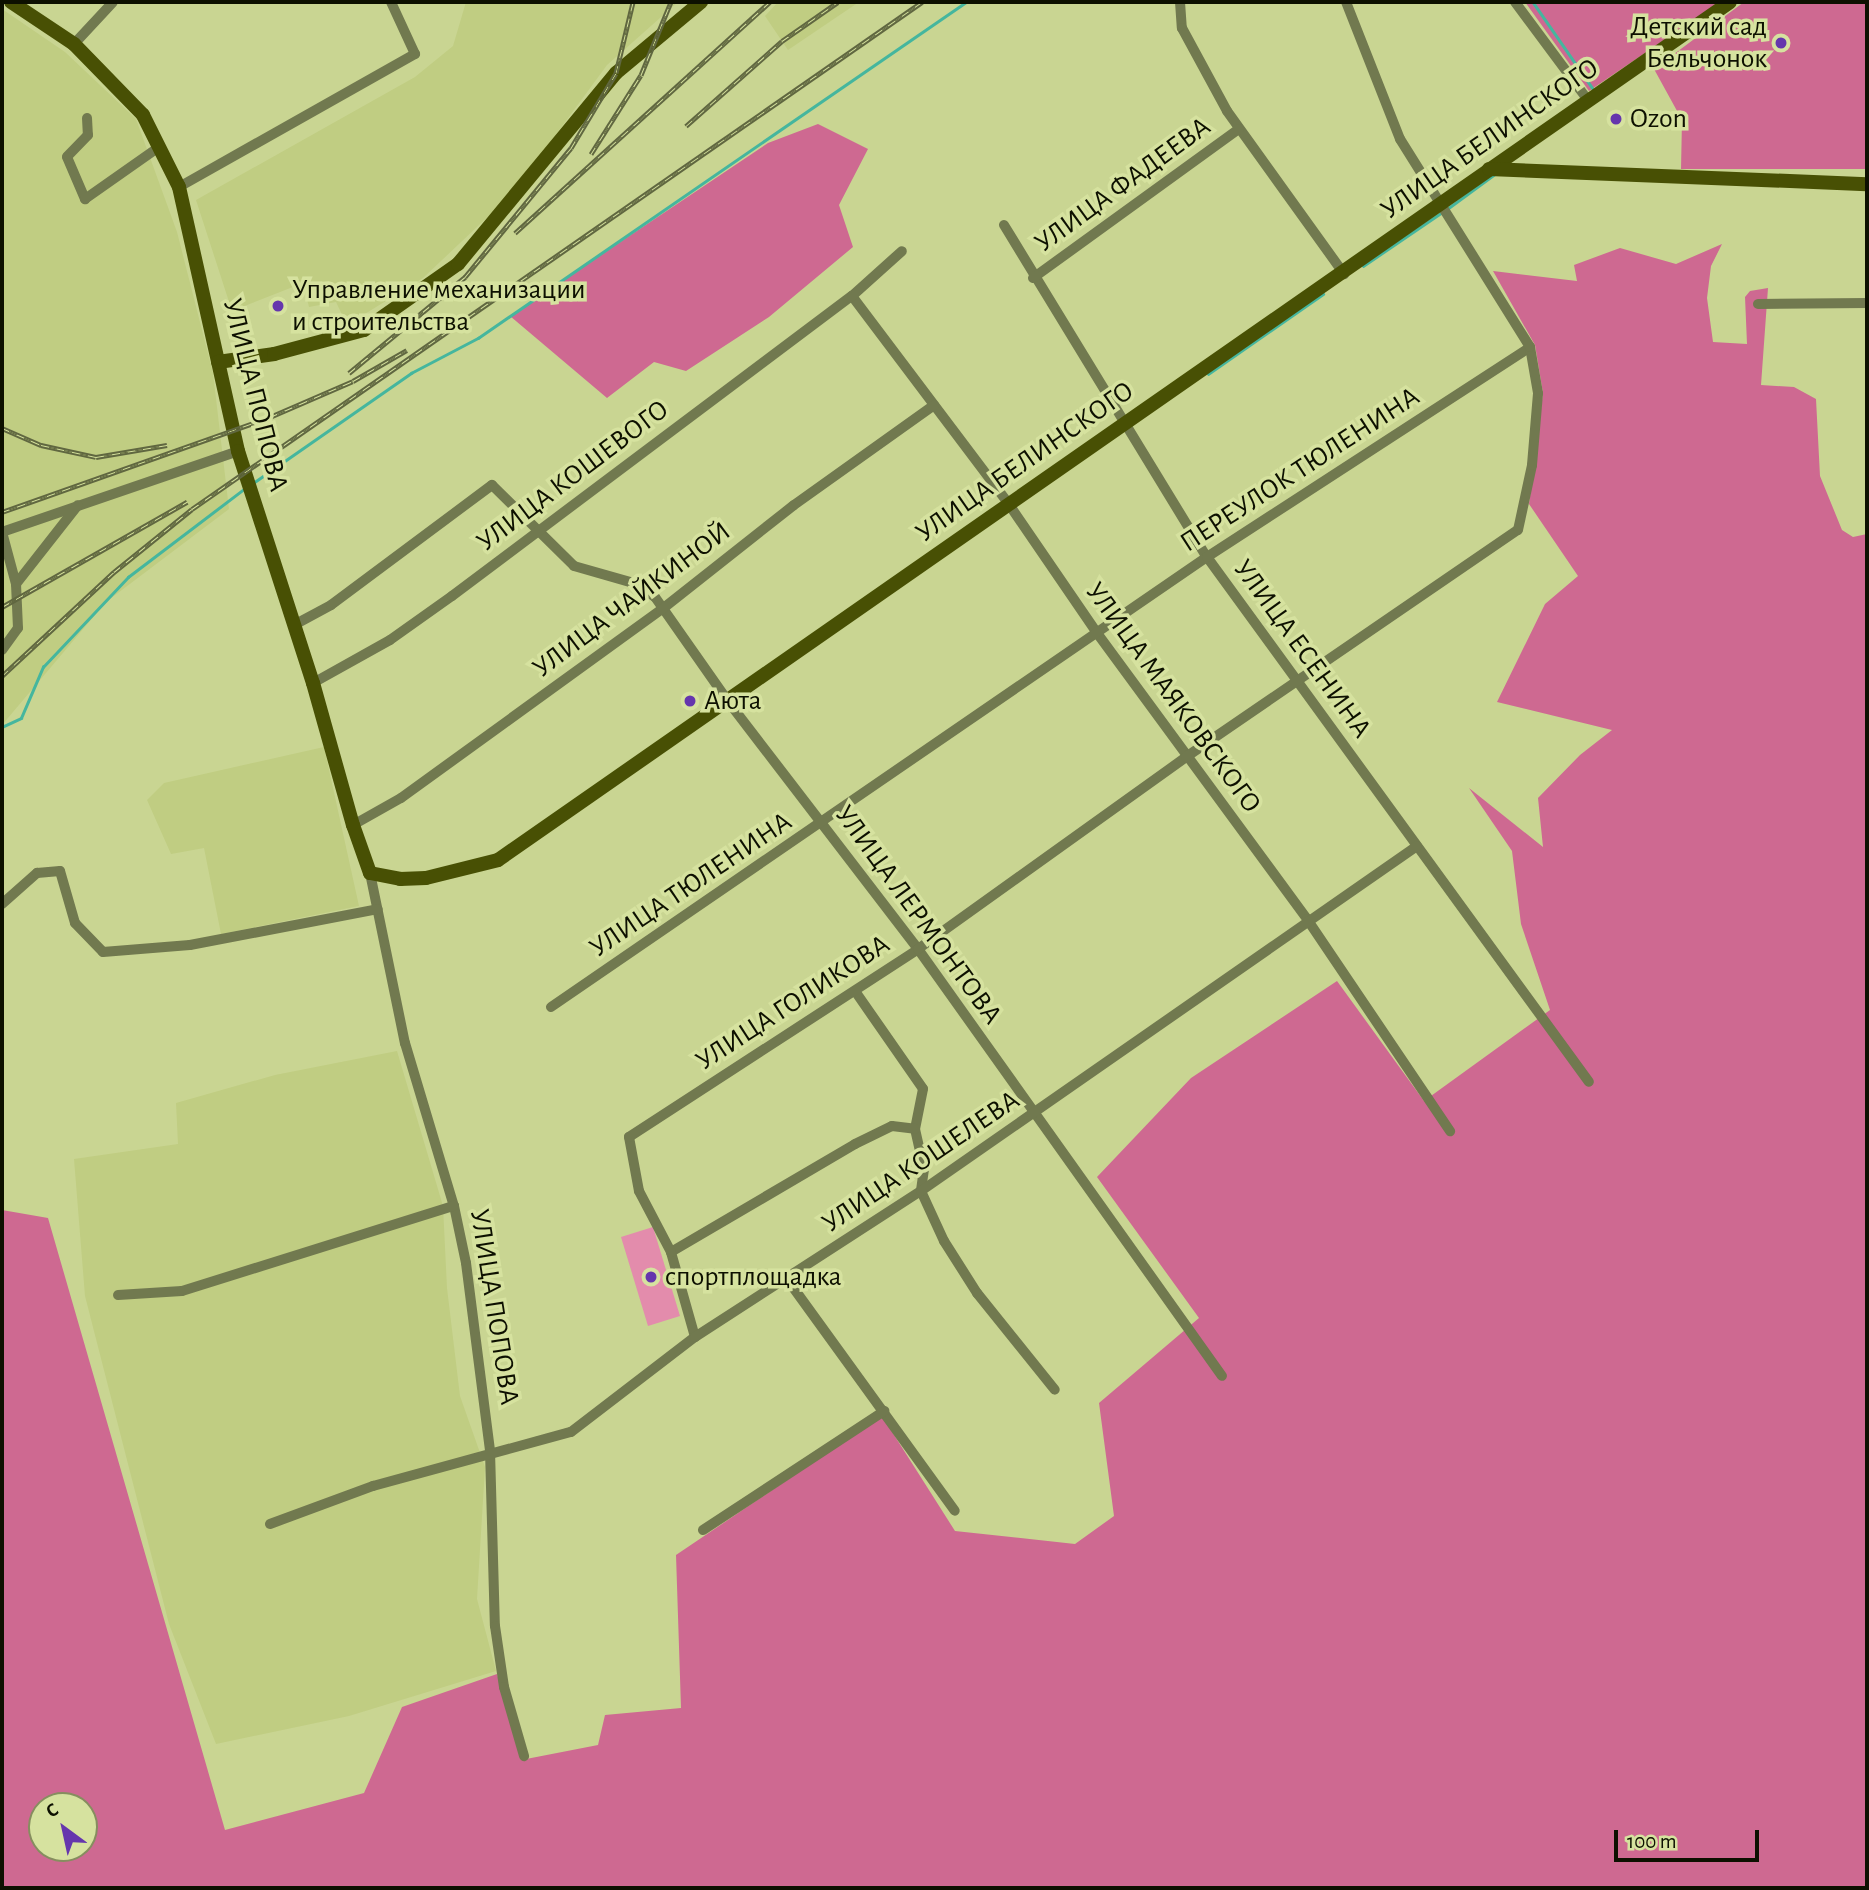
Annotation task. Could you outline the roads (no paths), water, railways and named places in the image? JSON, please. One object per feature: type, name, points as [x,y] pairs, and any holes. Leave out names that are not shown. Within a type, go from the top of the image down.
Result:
[{"type":"street","name":"УЛИЦА ПОПОВА","points":[[11,2],[74,44],[143,115],[179,187],[238,451],[313,682],[353,825]]},
{"type":"street","points":[[74,44],[113,2]]},
{"type":"street","points":[[179,187],[415,54],[391,2]]},
{"type":"street","points":[[218,362],[274,354],[364,330],[458,264],[616,73],[701,2]]},
{"type":"street","points":[[1180,2],[1182,28],[1239,129],[1343,274]]},
{"type":"street","points":[[1346,2],[1400,139],[1530,347]]},
{"type":"street","points":[[1515,2],[1587,99]]},
{"type":"street","name":"УЛИЦА БЕЛИНСКОГО","points":[[370,873],[426,878],[498,860],[1008,503],[1343,274],[1587,99],[1730,2]]},
{"type":"street","points":[[87,118],[89,135],[67,157],[85,199],[159,147]]},
{"type":"street","name":"УЛИЦА ФАДЕЕВА","points":[[1033,278],[1239,129]]},
{"type":"street","points":[[1489,169],[1867,184]]},
{"type":"street","name":"УЛИЦА ЕСЕНИНА","points":[[1004,225],[1122,424],[1207,557],[1589,1082]]},
{"type":"street","name":"УЛИЦА КОШЕВОГО","points":[[313,682],[390,640],[852,296],[902,251]]},
{"type":"street","name":"УЛИЦА МАЯКОВСКОГО","points":[[852,296],[1008,503],[1186,757],[1307,919],[1450,1131]]},
{"type":"street","points":[[1758,304],[1867,303]]},
{"type":"street","name":"ПЕРЕУЛОК ТЮЛЕНИНА","points":[[1097,633],[1207,557],[1530,347]]},
{"type":"street","name":"УЛИЦА ГОЛИКОВА","points":[[695,1337],[671,1252],[639,1191],[629,1137],[918,950],[1186,757],[1518,530],[1532,465],[1538,393],[1530,347]]},
{"type":"street","name":"УЛИЦА ЧАЙКИНОЙ","points":[[353,825],[401,798],[661,610],[794,505],[934,405]]},
{"type":"street","points":[[2,650],[18,628],[16,584],[2,532],[238,451]]},
{"type":"street","name":"УЛИЦА ЛЕРМОНТОВА","points":[[294,625],[331,605],[492,485],[574,566],[637,584],[655,597],[661,610],[727,701],[918,950],[1222,1376]]},
{"type":"street","points":[[16,584],[79,505]]},
{"type":"street","name":"УЛИЦА ТЮЛЕНИНА","points":[[551,1007],[1097,633]]},
{"type":"street","points":[[353,825],[370,873]]},
{"type":"street","name":"УЛИЦА КОШЕЛЕВА","points":[[270,1524],[373,1486],[490,1451],[571,1432],[695,1337],[921,1191],[1034,1114],[1307,919],[1417,846]]},
{"type":"street","points":[[2,904],[37,873],[60,871],[75,923],[103,952],[190,945],[378,909]]},
{"type":"street","name":"УЛИЦА ПОПОВА","points":[[370,873],[405,1043],[454,1206],[466,1263],[490,1451],[495,1626],[504,1687],[524,1756]]},
{"type":"street","points":[[855,991],[923,1089],[915,1129],[924,1169],[921,1191],[944,1241],[977,1293],[1055,1390]]},
{"type":"street","points":[[671,1252],[855,1144],[892,1126],[915,1129]]},
{"type":"street","points":[[118,1295],[182,1291],[454,1206]]},
{"type":"street","points":[[787,1279],[955,1511]]},
{"type":"street","points":[[704,1530],[884,1411]]},
{"type":"waterway","points":[[253,483],[411,373],[478,338],[966,2]]},
{"type":"waterway","points":[[1533,2],[1594,90]]},
{"type":"waterway","points":[[1447,209],[1495,174]]},
{"type":"waterway","points":[[1363,266],[1441,213]]},
{"type":"waterway","points":[[1208,374],[1323,294]]},
{"type":"waterway","points":[[2,727],[21,718],[43,667],[128,577],[244,489]]},
{"type":"railway","points":[[349,373],[465,277],[571,148],[616,73],[633,2]]},
{"type":"railway","points":[[591,154],[641,75],[671,2]]},
{"type":"railway","points":[[515,233],[770,2]]},
{"type":"railway","points":[[686,126],[782,41],[838,2]]},
{"type":"railway","points":[[2,676],[114,572],[192,509],[922,2]]},
{"type":"railway","points":[[2,512],[270,417],[353,381],[407,350]]},
{"type":"railway","points":[[2,428],[41,445],[96,457],[167,445]]},
{"type":"railway","points":[[2,607],[187,502]]},
{"type":"place","name":"Детский сад Бельчонок","points":[[1781,43]]},
{"type":"place","name":"Ozon","points":[[1616,119]]},
{"type":"place","name":"Управление механизации и строительства","points":[[278,306]]},
{"type":"place","name":"Аюта","points":[[690,701]]},
{"type":"place","name":"спортплощадка","points":[[651,1277]]}]
